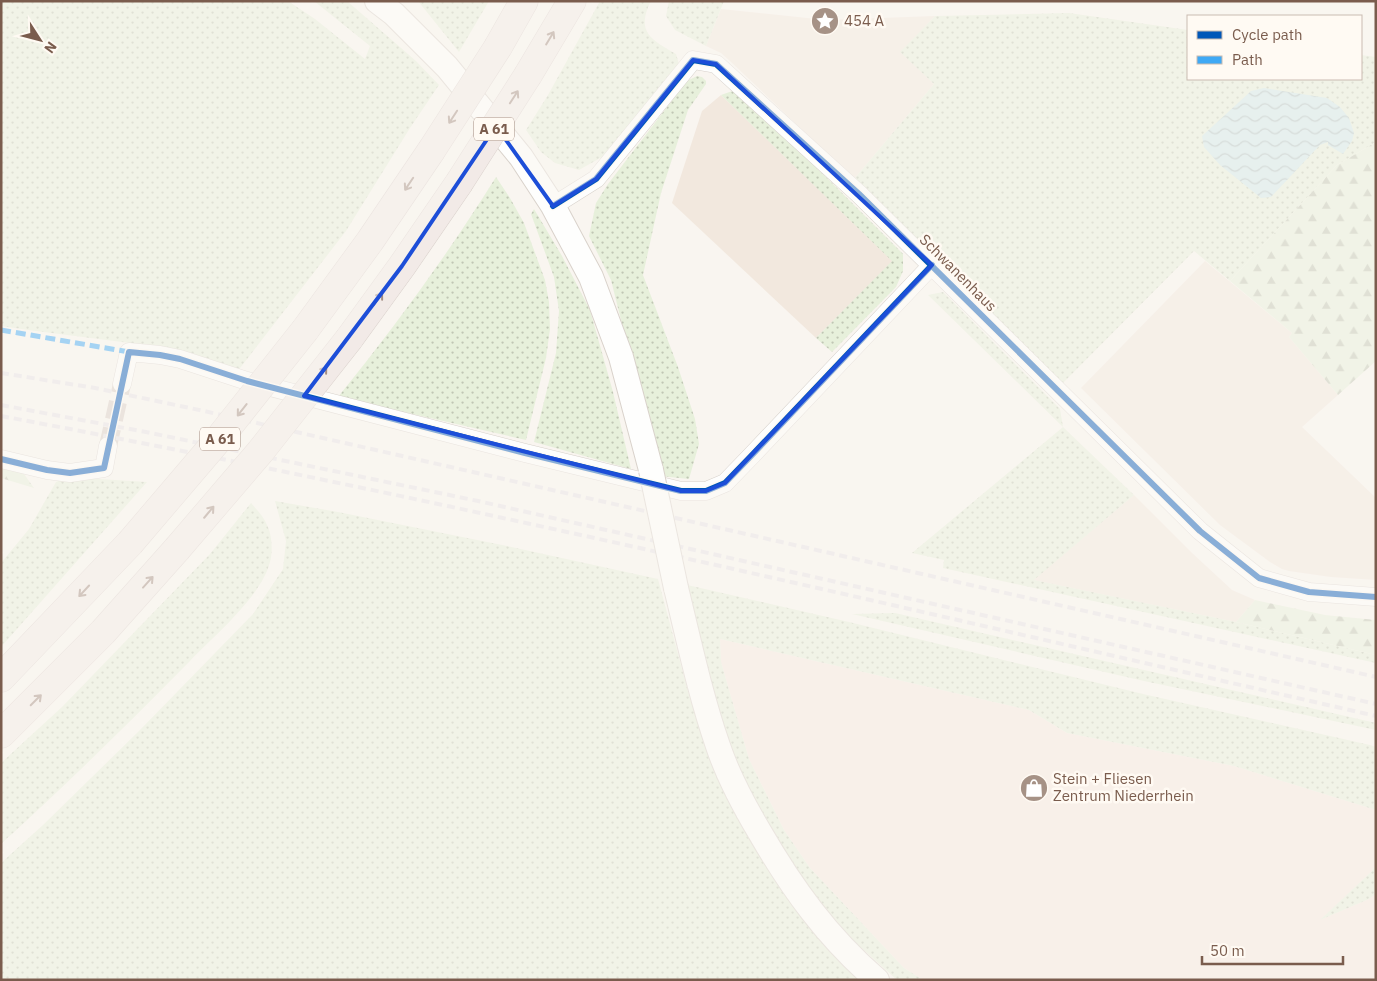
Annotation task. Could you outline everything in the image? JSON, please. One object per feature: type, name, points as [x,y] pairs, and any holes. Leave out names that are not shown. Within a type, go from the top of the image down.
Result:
[{"type":"highway","name":"A 61","points":[[1,678],[130,543],[217,442],[305,330],[370,242],[431,151],[498,47],[524,1]]},
{"type":"highway","name":"A 61","points":[[1,734],[103,632],[177,550],[260,452],[349,339],[459,183],[528,75],[572,1]]},
{"type":"main road","points":[[377,1],[394,14],[447,67],[521,157],[553,206],[591,277],[621,357],[651,470],[676,588],[705,704],[718,747],[735,788],[780,867],[806,905],[838,943],[877,980]]},
{"type":"street","name":"Schwanenhaus","points":[[553,206],[596,179],[693,60],[716,64],[859,194],[1200,531],[1259,578],[1308,592],[1376,597]]},
{"type":"street","points":[[122,384],[129,352],[160,355],[180,359],[247,381],[525,454],[681,491],[706,491],[725,483],[932,265]]},
{"type":"street","points":[[1,459],[47,470],[70,473],[104,468],[108,446]]},
{"type":"highlighted area","points":[[693,60],[716,64],[932,265],[725,483],[706,491],[681,491],[304,396],[402,266],[496,126],[553,206],[596,179]]},
{"type":"shaded area","points":[[721,9],[826,20],[935,16],[901,52],[934,84],[854,179],[730,61],[721,53],[706,46]]},
{"type":"shaded area","points":[[721,95],[893,261],[816,338],[672,203],[702,111]]},
{"type":"shaded area","points":[[1205,261],[1292,333],[1289,337],[1338,395],[1302,427],[1376,498],[1376,580],[1331,577],[1289,571],[1270,562],[1220,525],[1081,388]]},
{"type":"shaded area","points":[[1134,495],[1232,590],[1255,600],[1236,622],[1033,580]]},
{"type":"shaded area","name":"Stein + Fliesen Zentrum Niederrhein","points":[[720,639],[1029,710],[1067,733],[1234,766],[1376,810],[1376,865],[1322,919],[1369,899],[1376,894],[1376,980],[923,980],[904,968],[810,868],[784,830],[749,759],[721,662]]},
{"type":"green space","points":[[1,1],[288,1],[315,19],[365,59],[370,46],[314,1],[347,1],[416,61],[439,85],[346,231],[237,372],[205,359],[169,348],[1,326]]},
{"type":"green space","points":[[418,1],[489,1],[459,52]]},
{"type":"green space","points":[[600,1],[651,1],[646,12],[646,28],[653,39],[676,54],[679,64],[675,74],[602,157],[579,170],[555,163],[541,152],[526,130],[548,95]]},
{"type":"green space","points":[[669,1],[724,1],[706,46],[675,30],[666,16]]},
{"type":"green space","points":[[1069,13],[1187,30],[1187,80],[1362,80],[1362,55],[1376,57],[1376,142],[1337,165],[1230,281],[1194,251],[1061,385],[854,179],[934,84],[900,52],[935,16]]},
{"type":"green space","points":[[697,76],[702,77],[706,84],[688,110],[661,193],[643,275],[678,367],[695,419],[699,444],[689,479],[660,476],[611,280],[589,236],[596,203],[608,184],[687,81]]},
{"type":"green space","points":[[738,89],[903,254],[903,271],[896,287],[832,352],[816,338],[892,261],[721,95]]},
{"type":"green space","points":[[1376,142],[1376,361],[1338,395],[1289,337],[1292,333],[1230,281],[1337,165]]},
{"type":"green space","points":[[496,177],[524,223],[545,280],[549,302],[550,329],[546,358],[526,440],[338,397],[420,290]]},
{"type":"green space","points":[[534,209],[562,256],[590,310],[613,392],[631,469],[534,442],[556,353],[559,311],[554,277],[531,214]]},
{"type":"green space","points":[[943,292],[1060,409],[1063,427],[928,295]]},
{"type":"green space","points":[[1063,427],[1134,495],[1034,580],[1236,622],[1376,655],[1376,663],[943,568],[944,560],[912,553]]},
{"type":"green space","points":[[1,465],[24,474],[34,488],[1,478]]},
{"type":"green space","points":[[68,477],[147,482],[1,647],[1,563],[29,529],[56,482]]},
{"type":"green space","points":[[275,501],[507,546],[658,579],[690,699],[726,791],[763,861],[809,925],[861,980],[1,980],[1,863],[43,825],[139,731],[253,614],[283,569],[286,541]]},
{"type":"green space","points":[[251,503],[266,522],[272,543],[270,562],[257,589],[236,615],[143,708],[1,844],[1,763],[62,707],[210,554]]},
{"type":"green space","points":[[683,584],[849,622],[1143,694],[1370,745],[1376,747],[1376,810],[1234,766],[1067,733],[1029,710],[720,639],[721,662],[749,759],[784,830],[810,868],[904,968],[923,980],[897,980],[855,942],[800,879],[766,823],[729,747]]},
{"type":"green space","points":[[1255,600],[1325,615],[1376,620],[1376,655],[1236,622]]},
{"type":"green space","points":[[895,613],[1376,723],[1376,730],[1144,681],[852,614]]},
{"type":"green space","points":[[1376,865],[1376,894],[1369,899],[1320,920],[1372,871]]},
{"type":"water","points":[[1264,88],[1327,98],[1340,107],[1349,118],[1354,133],[1352,141],[1343,154],[1328,145],[1328,142],[1320,145],[1271,197],[1261,198],[1220,165],[1204,147],[1202,136],[1251,91]]},
{"type":"tunnel","points":[[108,446],[122,384]]},
{"type":"railway","points":[[1,373],[95,388],[204,411],[1376,677]]},
{"type":"railway","points":[[1,405],[146,432],[478,501],[1376,704]]},
{"type":"railway","points":[[1,416],[174,449],[518,521],[1376,716]]},
{"type":"marked path","points":[[1,330],[129,352]]},
{"type":"cycle path","points":[[553,206],[596,179],[693,60],[716,64],[859,194],[1200,531],[1259,578],[1309,592],[1376,597]]},
{"type":"cycle path","points":[[1,459],[47,470],[70,473],[104,468],[129,352],[180,359],[247,381],[681,491],[706,491],[725,483],[932,265]]},
{"type":"place","name":"454 A","points":[[825,21]]},
{"type":"place","name":"Stein + Fliesen Zentrum Niederrhein","points":[[1034,788]]}]
